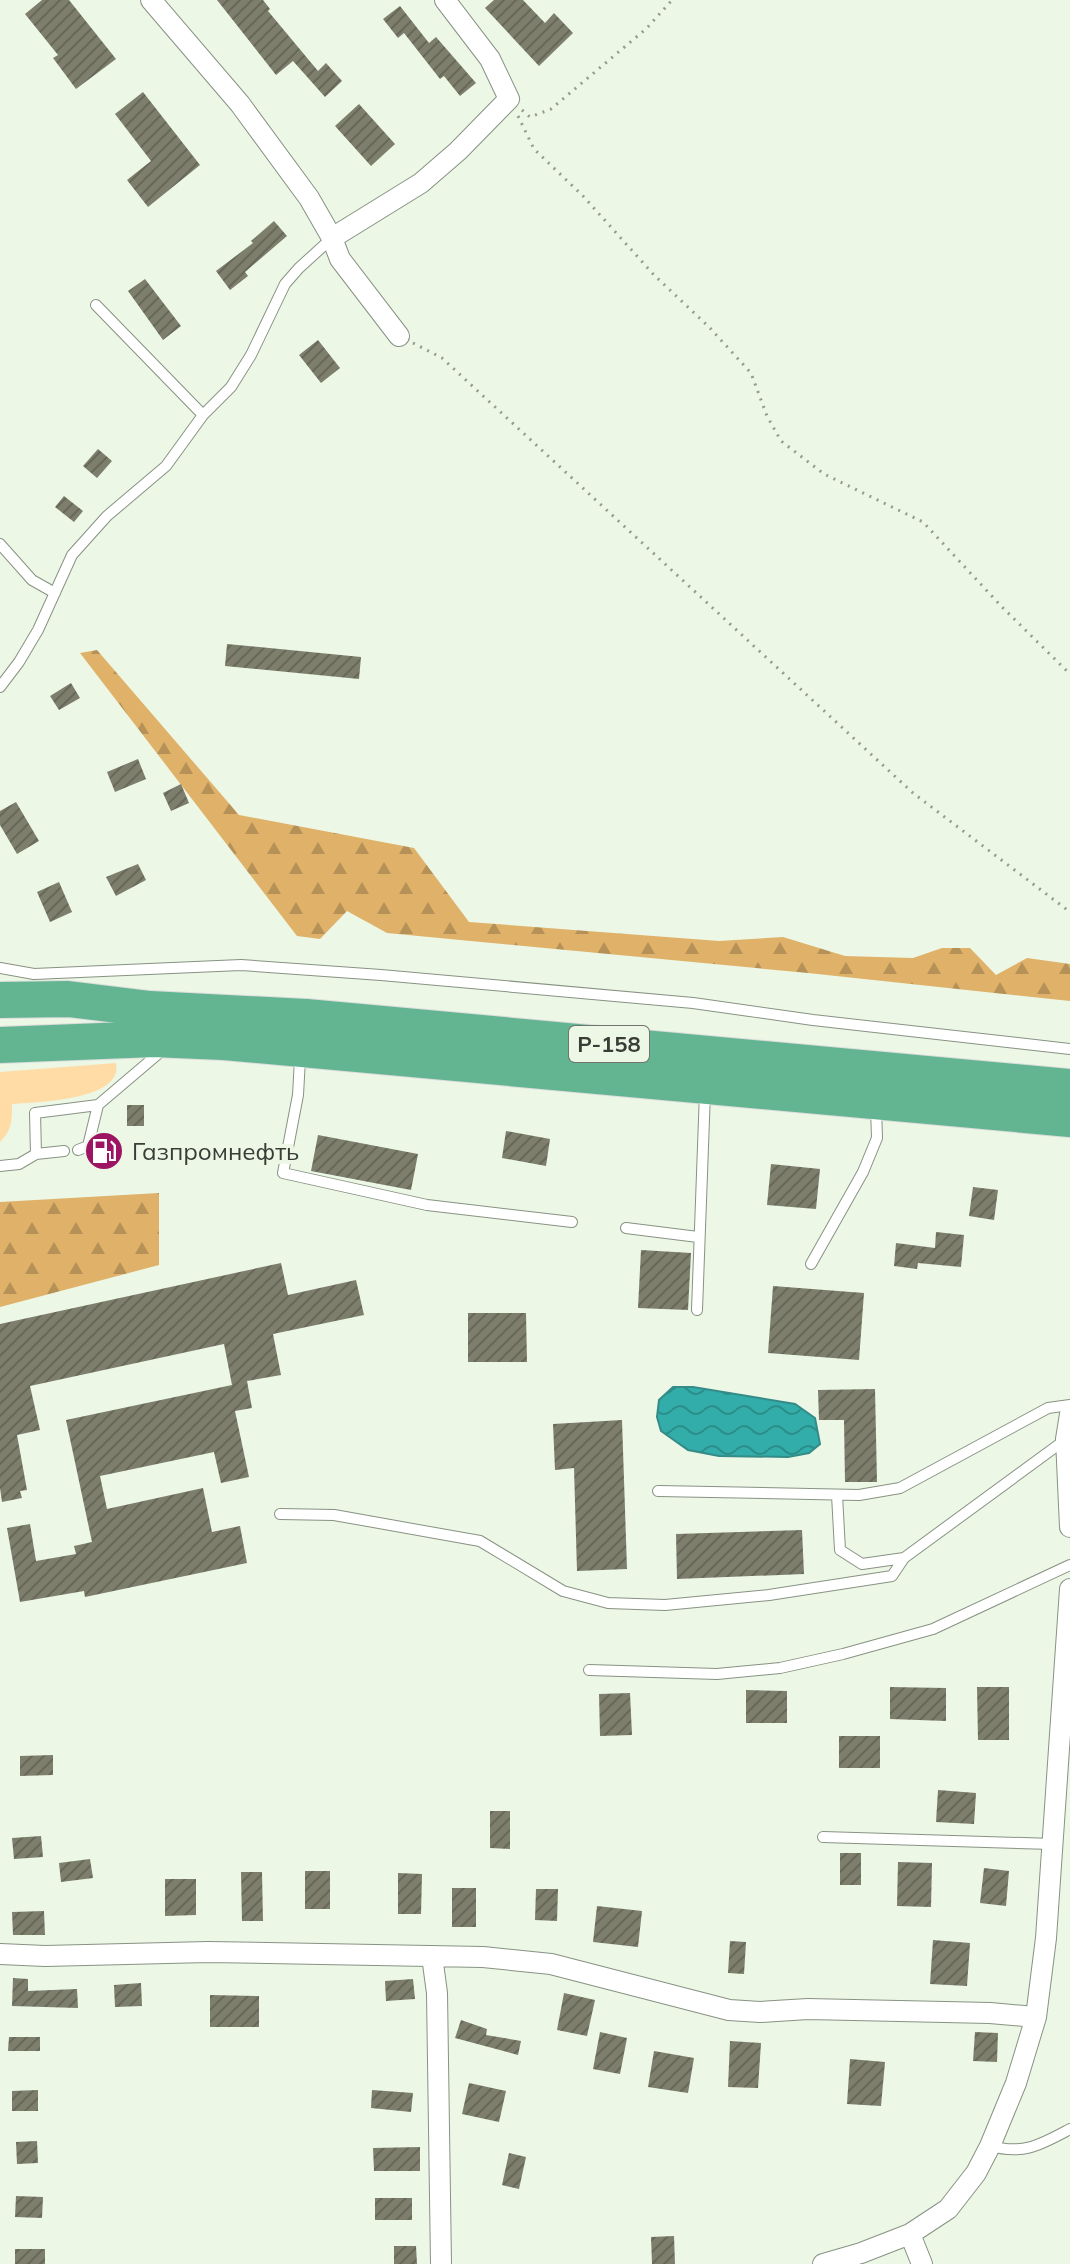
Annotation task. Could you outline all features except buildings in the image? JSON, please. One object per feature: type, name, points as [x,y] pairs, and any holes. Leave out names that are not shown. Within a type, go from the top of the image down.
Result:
[{"type":"highway","points":[[0,1000],[68,999],[150,1009]]},
{"type":"highway","name":"Р-158","points":[[0,1017],[150,1009],[306,1017],[1070,1087]]},
{"type":"highway","name":"Р-158","points":[[0,1045],[153,1039],[224,1042],[1070,1119]]},
{"type":"highway","points":[[0,1058],[102,1053],[419,1059]]},
{"type":"street","points":[[151,0],[240,104],[309,198],[340,259],[399,336]]},
{"type":"street","points":[[332,238],[421,183],[458,151],[509,99],[490,59],[445,0]]},
{"type":"street","points":[[1070,1414],[1066,1439],[1070,1527]]},
{"type":"street","points":[[823,2264],[910,2234],[948,2209],[976,2173],[1016,2083],[1036,2017],[1046,1938],[1070,1589]]},
{"type":"street","points":[[0,1954],[45,1956],[208,1952],[483,1957],[551,1964],[729,2010],[990,2013],[1036,2017]]},
{"type":"street","points":[[432,1956],[437,1993],[441,2264]]},
{"type":"street","points":[[910,2234],[922,2264]]},
{"type":"lane","points":[[0,687],[38,630],[72,555],[89,535],[166,466],[203,415],[231,387],[251,355],[285,284],[332,238]]},
{"type":"lane","points":[[96,305],[203,415]]},
{"type":"lane","points":[[0,544],[32,580],[55,593]]},
{"type":"lane","points":[[0,968],[34,974],[241,965],[334,972],[693,1003],[1070,1049]]},
{"type":"lane","points":[[36,1154],[35,1113],[98,1105],[158,1054]]},
{"type":"lane","points":[[300,1059],[298,1095],[283,1173],[427,1205],[572,1222]]},
{"type":"lane","points":[[697,1310],[705,1086]]},
{"type":"lane","points":[[811,1264],[868,1161],[877,1138],[876,1102]]},
{"type":"lane","points":[[78,1150],[88,1146],[98,1105]]},
{"type":"lane","points":[[0,1166],[19,1164],[36,1154],[64,1151]]},
{"type":"lane","points":[[626,1228],[698,1237]]},
{"type":"lane","points":[[658,1491],[859,1495],[900,1488],[1048,1408],[1070,1405]]},
{"type":"lane","points":[[280,1514],[334,1515],[480,1541],[563,1591],[608,1603],[665,1605],[769,1595],[892,1576],[904,1558],[1066,1439]]},
{"type":"lane","points":[[837,1495],[840,1550],[862,1564],[904,1558]]},
{"type":"lane","points":[[589,1670],[717,1674],[780,1668],[933,1629],[1070,1565]]},
{"type":"lane","points":[[823,1837],[1053,1844]]},
{"type":"lane","points":[[990,2146],[1009,2151],[1022,2150],[1070,2129]]},
{"type":"path","points":[[509,99],[530,117],[551,109],[647,28],[672,0]]},
{"type":"path","points":[[509,99],[534,149],[583,196],[654,275],[709,327],[751,373],[767,416],[781,441],[824,474],[923,522],[1070,674]]},
{"type":"path","points":[[399,336],[442,358],[913,793],[1070,912]]},
{"type":"shaded area","points":[[116,1063],[115,1076],[93,1092],[57,1100],[12,1104],[10,1125],[0,1142],[0,1072]]},
{"type":"green space","points":[[97,650],[239,815],[414,848],[469,922],[719,941],[783,937],[845,956],[913,958],[942,948],[970,948],[996,975],[1027,958],[1070,964],[1070,1001],[387,933],[347,911],[320,939],[297,936],[80,653]]},
{"type":"green space","points":[[159,1193],[159,1265],[0,1307],[0,1202]]},
{"type":"water","points":[[673,1387],[693,1387],[795,1404],[815,1418],[820,1444],[809,1453],[788,1457],[719,1456],[688,1450],[661,1431],[657,1417],[659,1400]]},
{"type":"place","name":"Газпромнефть","points":[[104,1151]]}]
